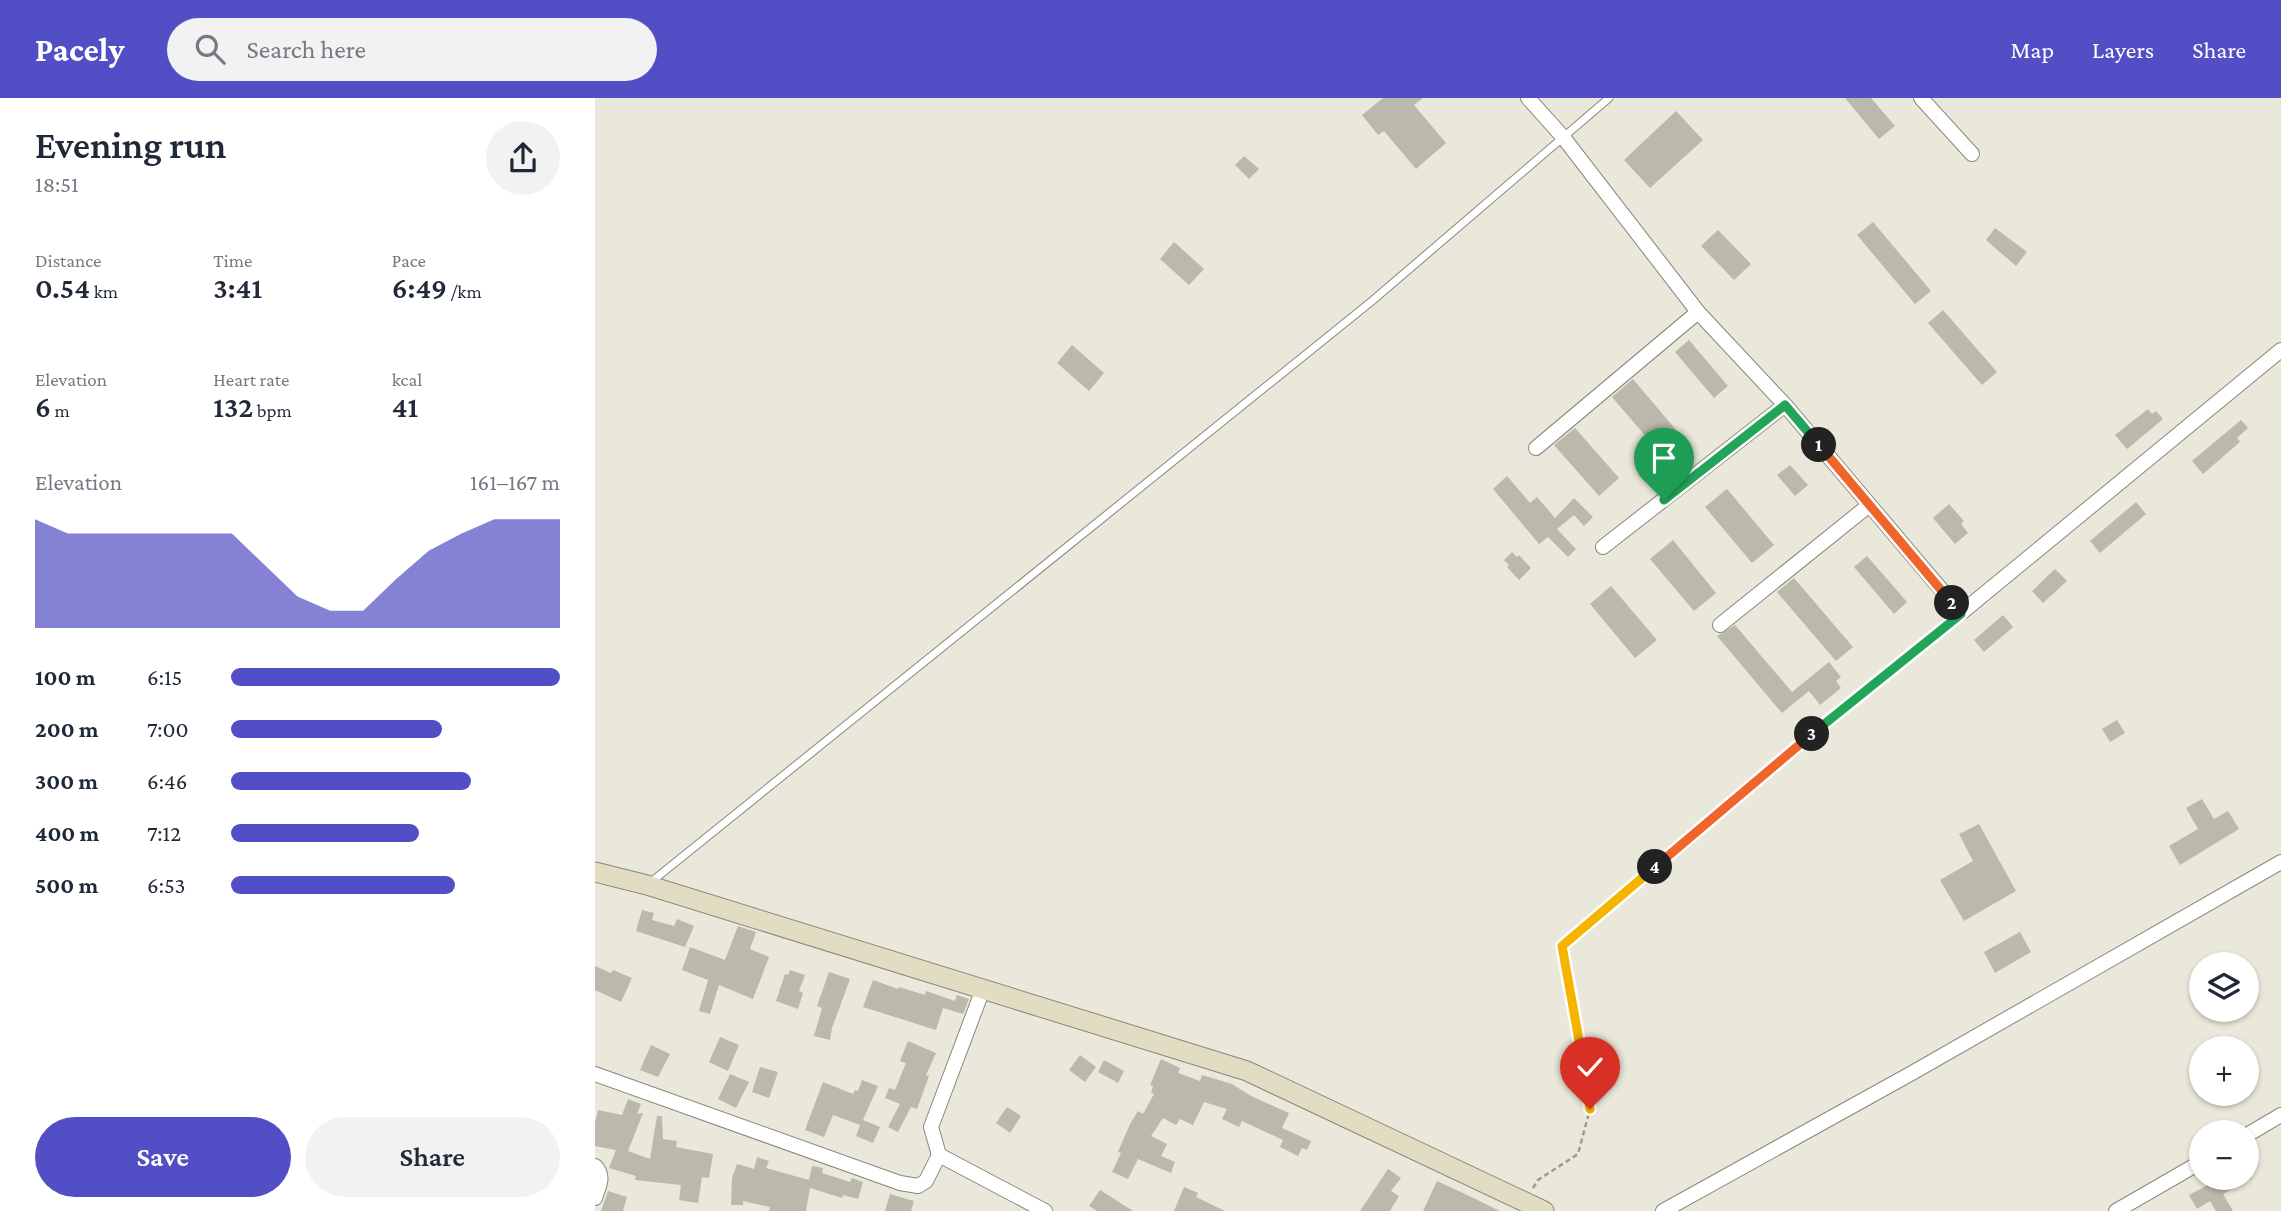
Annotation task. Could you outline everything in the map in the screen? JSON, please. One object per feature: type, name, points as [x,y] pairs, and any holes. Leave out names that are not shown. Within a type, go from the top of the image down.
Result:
[{"type":"main road","points":[[595,872],[1247,1071],[1544,1211]]},
{"type":"street","points":[[1528,98],[1563,137],[1698,312],[1785,405],[1961,614],[2281,350]]},
{"type":"street","points":[[1921,98],[1972,154]]},
{"type":"street","points":[[1536,448],[1698,312]]},
{"type":"street","points":[[1603,547],[1785,405]]},
{"type":"street","points":[[1720,625],[1868,506]]},
{"type":"street","points":[[1663,1211],[1912,1073],[2281,862]]},
{"type":"street","points":[[595,1074],[900,1183],[918,1186],[926,1181],[939,1155],[931,1126],[983,989]]},
{"type":"street","points":[[2259,1128],[2281,1115]]},
{"type":"street","points":[[939,1155],[1045,1211]]},
{"type":"street","points":[[595,1166],[601,1177],[595,1198]]},
{"type":"street","points":[[2116,1211],[2189,1168]]},
{"type":"lane","points":[[647,886],[1372,301],[1609,98]]},
{"type":"path","points":[[1524,1202],[1538,1180],[1578,1153],[1590,1109],[1562,946],[1767,770],[1961,614]]},
{"type":"building","points":[[1383,98],[1423,98],[1414,105],[1446,143],[1416,169],[1384,131],[1378,135],[1362,115]]},
{"type":"building","points":[[1845,98],[1871,98],[1895,126],[1879,139]]},
{"type":"building","points":[[1676,111],[1703,140],[1650,188],[1624,160]]},
{"type":"building","points":[[1244,156],[1259,169],[1249,179],[1235,165]]},
{"type":"building","points":[[1873,222],[1931,291],[1915,304],[1857,235]]},
{"type":"building","points":[[1995,228],[2027,252],[2016,266],[1986,240]]},
{"type":"building","points":[[1718,230],[1751,264],[1734,280],[1701,246]]},
{"type":"building","points":[[1174,242],[1204,269],[1189,285],[1160,259]]},
{"type":"building","points":[[1943,310],[1997,372],[1982,385],[1928,323]]},
{"type":"building","points":[[1689,340],[1728,386],[1714,398],[1675,352]]},
{"type":"building","points":[[1072,345],[1104,373],[1089,391],[1057,363]]},
{"type":"building","points":[[1633,379],[1676,430],[1655,447],[1612,397]]},
{"type":"building","points":[[2148,409],[2152,414],[2156,411],[2163,419],[2127,449],[2115,435]]},
{"type":"building","points":[[2241,420],[2248,428],[2237,438],[2240,442],[2203,474],[2192,461]]},
{"type":"building","points":[[1575,428],[1619,478],[1599,496],[1554,445]]},
{"type":"building","points":[[1790,465],[1808,485],[1795,496],[1777,475]]},
{"type":"building","points":[[1507,476],[1530,503],[1537,497],[1555,518],[1574,498],[1593,517],[1584,526],[1574,515],[1557,529],[1576,549],[1568,557],[1548,537],[1539,544],[1493,489]]},
{"type":"building","points":[[1727,489],[1774,545],[1752,563],[1705,507]]},
{"type":"building","points":[[2136,502],[2146,514],[2100,553],[2090,541]]},
{"type":"building","points":[[1949,504],[1964,521],[1961,524],[1968,533],[1955,544],[1933,518]]},
{"type":"building","points":[[1673,540],[1716,593],[1694,611],[1650,559]]},
{"type":"building","points":[[1512,552],[1517,557],[1519,555],[1531,568],[1519,580],[1504,560]]},
{"type":"building","points":[[1867,556],[1907,602],[1894,614],[1854,567]]},
{"type":"building","points":[[2055,569],[2067,581],[2043,603],[2032,591]]},
{"type":"building","points":[[1794,578],[1853,647],[1836,661],[1777,592]]},
{"type":"building","points":[[1611,586],[1657,640],[1635,658],[1590,604]]},
{"type":"building","points":[[2003,615],[2013,627],[1984,652],[1974,640]]},
{"type":"building","points":[[1735,625],[1792,692],[1829,662],[1841,677],[1836,681],[1841,688],[1820,705],[1809,691],[1782,713],[1717,636]]},
{"type":"building","points":[[2117,720],[2125,733],[2110,742],[2102,729]]},
{"type":"building","points":[[2202,799],[2214,819],[2228,811],[2239,829],[2180,865],[2169,846],[2198,829],[2186,808]]},
{"type":"building","points":[[1979,824],[2016,891],[1964,921],[1940,880],[1973,861],[1959,834]]},
{"type":"building","points":[[642,910],[654,913],[652,920],[674,926],[677,919],[694,926],[685,947],[636,931]]},
{"type":"building","points":[[738,926],[756,932],[750,949],[769,957],[753,999],[719,985],[710,1014],[699,1011],[708,980],[682,970],[690,947],[725,960]]},
{"type":"building","points":[[2020,932],[2031,952],[1995,973],[1984,952]]},
{"type":"building","points":[[595,966],[632,978],[621,1002],[595,990]]},
{"type":"building","points":[[790,970],[805,975],[799,991],[803,993],[798,1009],[776,1001],[785,974],[788,975]]},
{"type":"building","points":[[829,972],[850,979],[830,1040],[814,1036],[822,1008],[817,1006]]},
{"type":"building","points":[[873,980],[898,989],[899,987],[925,995],[926,991],[955,1001],[957,995],[969,999],[963,1014],[943,1008],[936,1030],[863,1007]]},
{"type":"building","points":[[720,1037],[739,1045],[728,1071],[709,1062]]},
{"type":"building","points":[[908,1041],[936,1053],[926,1075],[929,1076],[917,1109],[911,1107],[898,1132],[888,1127],[900,1104],[885,1098],[889,1088],[895,1090],[906,1063],[900,1061]]},
{"type":"building","points":[[651,1045],[670,1054],[658,1077],[640,1070]]},
{"type":"building","points":[[1080,1055],[1096,1067],[1085,1082],[1069,1070]]},
{"type":"building","points":[[1161,1059],[1180,1068],[1178,1073],[1200,1081],[1202,1075],[1232,1084],[1289,1113],[1282,1128],[1311,1141],[1307,1150],[1302,1148],[1298,1156],[1280,1147],[1283,1140],[1242,1121],[1239,1127],[1222,1119],[1227,1109],[1204,1102],[1193,1125],[1180,1119],[1176,1125],[1163,1118],[1151,1136],[1167,1144],[1161,1156],[1175,1162],[1171,1173],[1138,1159],[1128,1179],[1112,1172],[1130,1124],[1138,1111],[1143,1114],[1154,1094],[1151,1092],[1153,1086],[1150,1085]]},
{"type":"building","points":[[1104,1060],[1124,1071],[1118,1083],[1098,1072]]},
{"type":"building","points":[[760,1067],[778,1072],[769,1098],[752,1092]]},
{"type":"building","points":[[730,1074],[749,1082],[736,1108],[718,1099]]},
{"type":"building","points":[[862,1080],[878,1086],[863,1120],[880,1127],[873,1143],[856,1136],[860,1125],[833,1115],[824,1137],[805,1130],[823,1082],[853,1094],[855,1090],[858,1091]]},
{"type":"building","points":[[628,1099],[641,1104],[637,1114],[643,1113],[628,1151],[650,1159],[657,1116],[662,1116],[663,1139],[677,1141],[676,1147],[713,1154],[709,1178],[702,1177],[698,1203],[679,1200],[681,1185],[635,1180],[636,1176],[609,1168],[616,1150],[595,1146],[598,1110],[622,1115]]},
{"type":"building","points":[[1007,1107],[1021,1116],[1010,1133],[996,1123]]},
{"type":"building","points":[[757,1157],[769,1161],[766,1168],[809,1180],[812,1166],[823,1168],[822,1173],[850,1182],[852,1178],[863,1182],[858,1199],[843,1195],[842,1198],[810,1188],[806,1211],[769,1211],[770,1207],[743,1201],[743,1205],[731,1205],[732,1178],[737,1164],[754,1169]]},
{"type":"building","points":[[1388,1169],[1401,1178],[1391,1191],[1399,1196],[1390,1211],[1360,1211]]},
{"type":"building","points":[[1437,1181],[1465,1194],[1500,1211],[1423,1211]]},
{"type":"building","points":[[1184,1187],[1198,1193],[1196,1197],[1225,1211],[1174,1211]]},
{"type":"building","points":[[1100,1190],[1133,1211],[1097,1211],[1089,1206]]},
{"type":"building","points":[[2198,1190],[2230,1190],[2223,1194],[2233,1211],[2216,1211],[2210,1201],[2197,1209],[2189,1195]]},
{"type":"building","points":[[608,1191],[627,1197],[623,1211],[601,1211]]},
{"type":"building","points":[[890,1194],[914,1201],[911,1211],[885,1211]]},
{"type":"route","points":[[1590,1109],[1562,946],[1767,770],[1961,614],[1785,405],[1664,500]]}]
